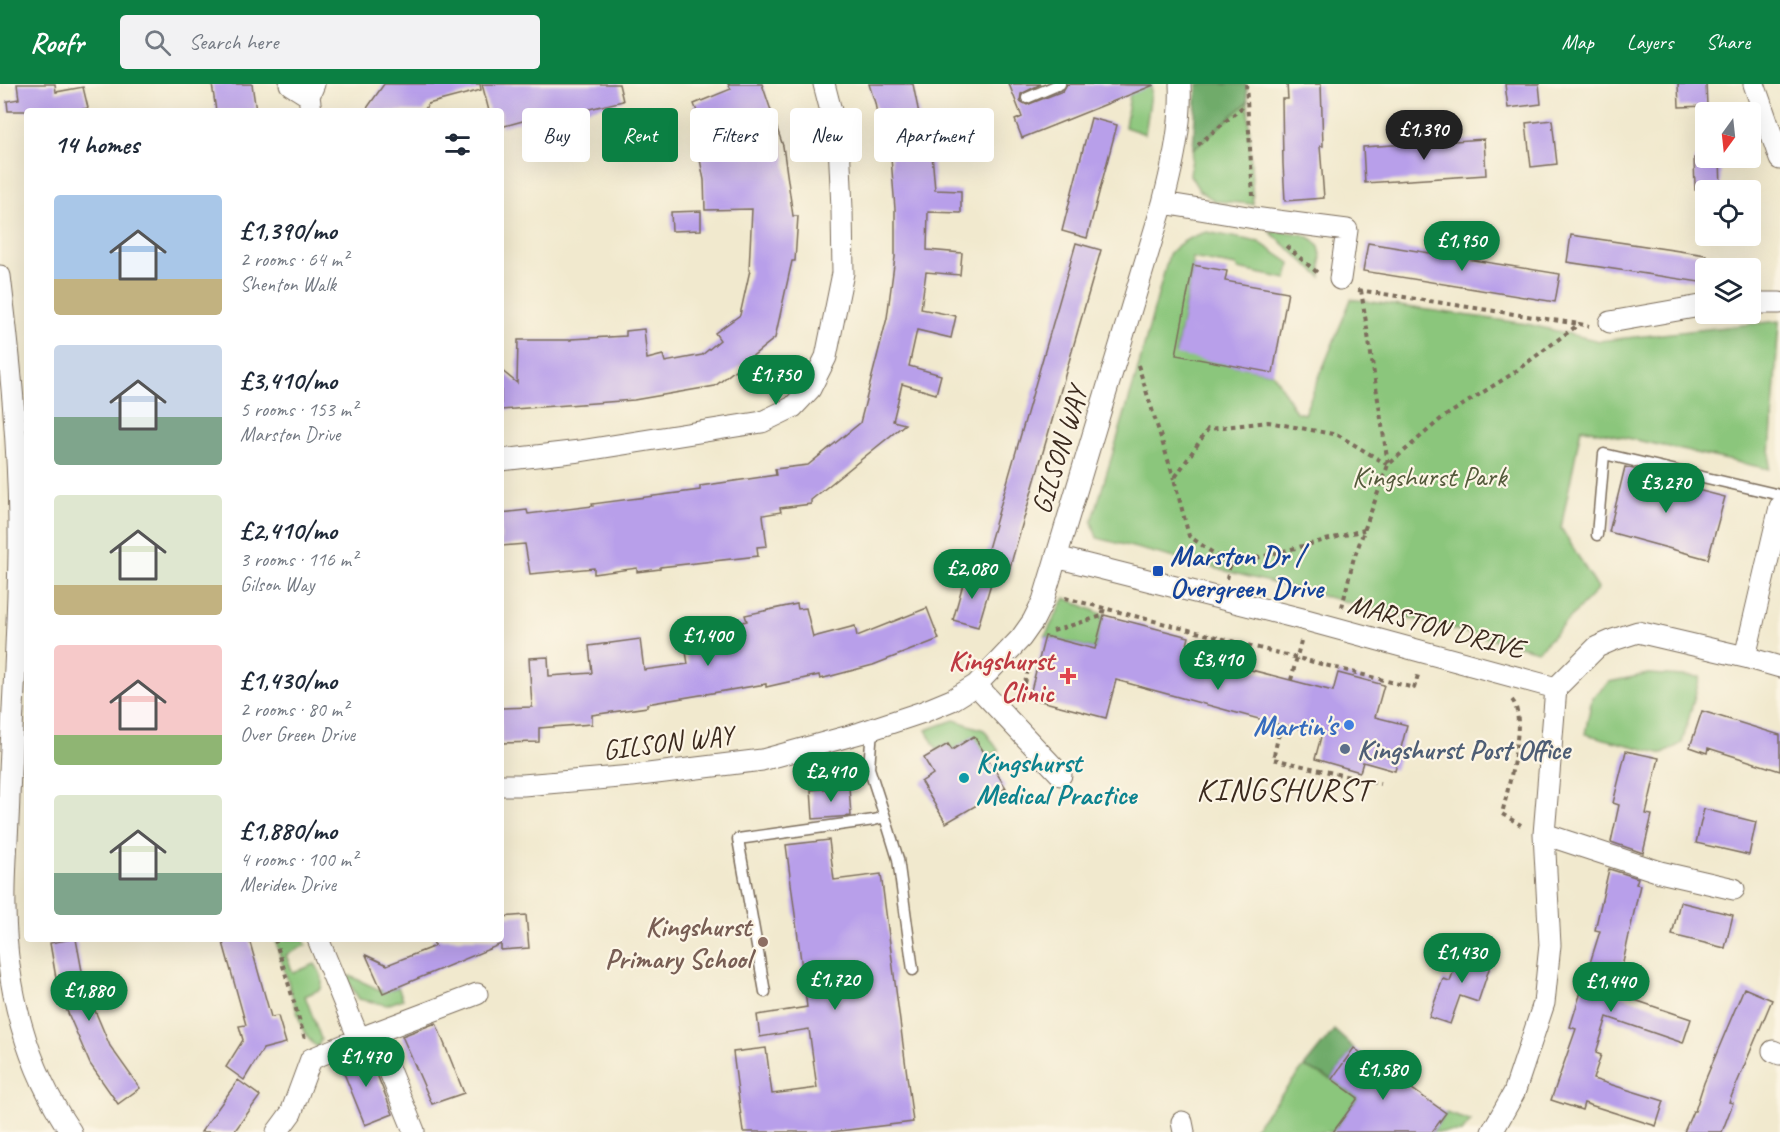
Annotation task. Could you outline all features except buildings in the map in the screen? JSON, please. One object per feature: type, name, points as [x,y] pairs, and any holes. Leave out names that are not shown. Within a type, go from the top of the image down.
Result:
[{"type":"street","points":[[290,84],[312,97]]},
{"type":"street","points":[[504,460],[579,451],[762,422],[793,407],[810,389],[826,357],[843,273],[839,142],[824,84]]},
{"type":"street","name":"GILSON WAY","points":[[504,784],[524,785],[632,777],[762,760],[872,729],[952,700],[976,685],[1002,659],[1021,638],[1043,601],[1163,203],[1175,155],[1181,102],[1180,84]]},
{"type":"street","points":[[1755,84],[1776,135],[1780,159]]},
{"type":"street","points":[[1163,203],[1347,230],[1337,281]]},
{"type":"street","points":[[0,276],[15,433],[19,550],[19,749],[5,910],[11,976],[23,1035],[40,1080],[71,1132]]},
{"type":"street","points":[[1761,303],[1780,303]]},
{"type":"street","points":[[1610,322],[1695,307]]},
{"type":"street","points":[[1745,657],[1780,507]]},
{"type":"street","name":"MARSTON DRIVE","points":[[1056,557],[1306,620],[1556,688]]},
{"type":"street","points":[[1492,1132],[1514,1093],[1544,1003],[1550,945],[1544,834],[1556,688],[1597,647],[1638,632],[1780,667]]},
{"type":"street","points":[[976,685],[1061,776]]},
{"type":"street","points":[[1544,834],[1660,872],[1734,889]]},
{"type":"street","points":[[319,942],[414,1131]]},
{"type":"street","points":[[277,1132],[291,1113],[311,1059],[477,994]]},
{"type":"lane","points":[[1027,98],[1060,84]]},
{"type":"lane","points":[[1597,535],[1604,454],[1780,495]]},
{"type":"lane","points":[[872,729],[869,768],[898,860],[913,970]]},
{"type":"lane","points":[[765,993],[738,839],[885,817]]},
{"type":"path","points":[[1246,84],[1254,218],[1337,281],[1361,290],[1598,327],[1610,322]]},
{"type":"path","points":[[1194,139],[1193,149],[1248,102]]},
{"type":"path","points":[[1361,290],[1388,465]]},
{"type":"path","points":[[1341,610],[1353,561],[1388,465],[1442,418],[1512,374],[1579,324]]},
{"type":"path","points":[[1137,361],[1174,479],[1189,536],[1230,565],[1364,530]]},
{"type":"path","points":[[1174,479],[1208,429],[1268,422],[1338,435],[1388,465]]},
{"type":"path","points":[[1226,582],[1230,565]]},
{"type":"path","points":[[1059,606],[1065,598],[1414,688],[1421,665]]},
{"type":"path","points":[[1047,633],[1102,616],[1104,608]]},
{"type":"path","points":[[1291,680],[1297,657]]},
{"type":"path","points":[[1020,706],[1030,660]]},
{"type":"path","points":[[1507,696],[1515,703],[1519,725],[1502,814],[1521,824],[1522,835]]},
{"type":"path","points":[[1281,725],[1273,759],[1380,784]]},
{"type":"path","points":[[276,942],[307,1046]]},
{"type":"green space","points":[[1126,84],[1151,84],[1145,134],[1125,127],[1130,94]]},
{"type":"green space","points":[[1197,84],[1246,84],[1248,102],[1193,149]]},
{"type":"green space","points":[[1248,102],[1253,204],[1215,201],[1199,190],[1190,175],[1193,149]]},
{"type":"green space","points":[[1269,231],[1297,233],[1315,242],[1321,253],[1321,277]]},
{"type":"green space","name":"Kingshurst Park","points":[[1207,232],[1259,242],[1290,263],[1287,279],[1192,258],[1193,265],[1176,354],[1273,373],[1296,412],[1304,414],[1351,299],[1527,324],[1599,341],[1779,321],[1769,469],[1581,428],[1561,528],[1598,589],[1538,651],[1097,538],[1092,522],[1136,376],[1169,254],[1177,246],[1196,235]]},
{"type":"green space","points":[[1065,598],[1104,615],[1095,649],[1045,636]]},
{"type":"green space","points":[[1648,674],[1700,677],[1682,743],[1663,754],[1585,734],[1592,698],[1609,682]]},
{"type":"green space","points":[[954,720],[984,730],[999,751],[987,758],[974,736],[952,750],[948,744],[937,750],[926,730]]},
{"type":"green space","points":[[276,942],[304,942],[306,945],[286,955],[293,973],[315,964],[322,979],[321,989],[305,996],[321,1039],[318,1047],[312,1043],[302,1028]]},
{"type":"green space","points":[[350,976],[384,992],[398,987],[403,999],[387,1005],[359,999],[346,978]]},
{"type":"green space","points":[[1334,1030],[1354,1048],[1332,1079],[1304,1067]]},
{"type":"green space","points":[[1304,1067],[1332,1079],[1358,1098],[1333,1132],[1251,1132]]},
{"type":"green space","points":[[1446,1113],[1471,1121],[1462,1132],[1432,1132]]},
{"type":"place","name":"Marston Dr / Overgreen Drive","points":[[1158,571]]},
{"type":"place","name":"Kingshurst Clinic","points":[[1068,676]]},
{"type":"place","name":"Martin's","points":[[1349,725]]},
{"type":"place","name":"Kingshurst Post Office","points":[[1345,749]]},
{"type":"place","name":"Kingshurst Medical Practice","points":[[964,778]]},
{"type":"place","name":"Kingshurst Primary School","points":[[763,942]]},
{"type":"district","name":"KINGSHURST","points":[[1284,789]]}]
